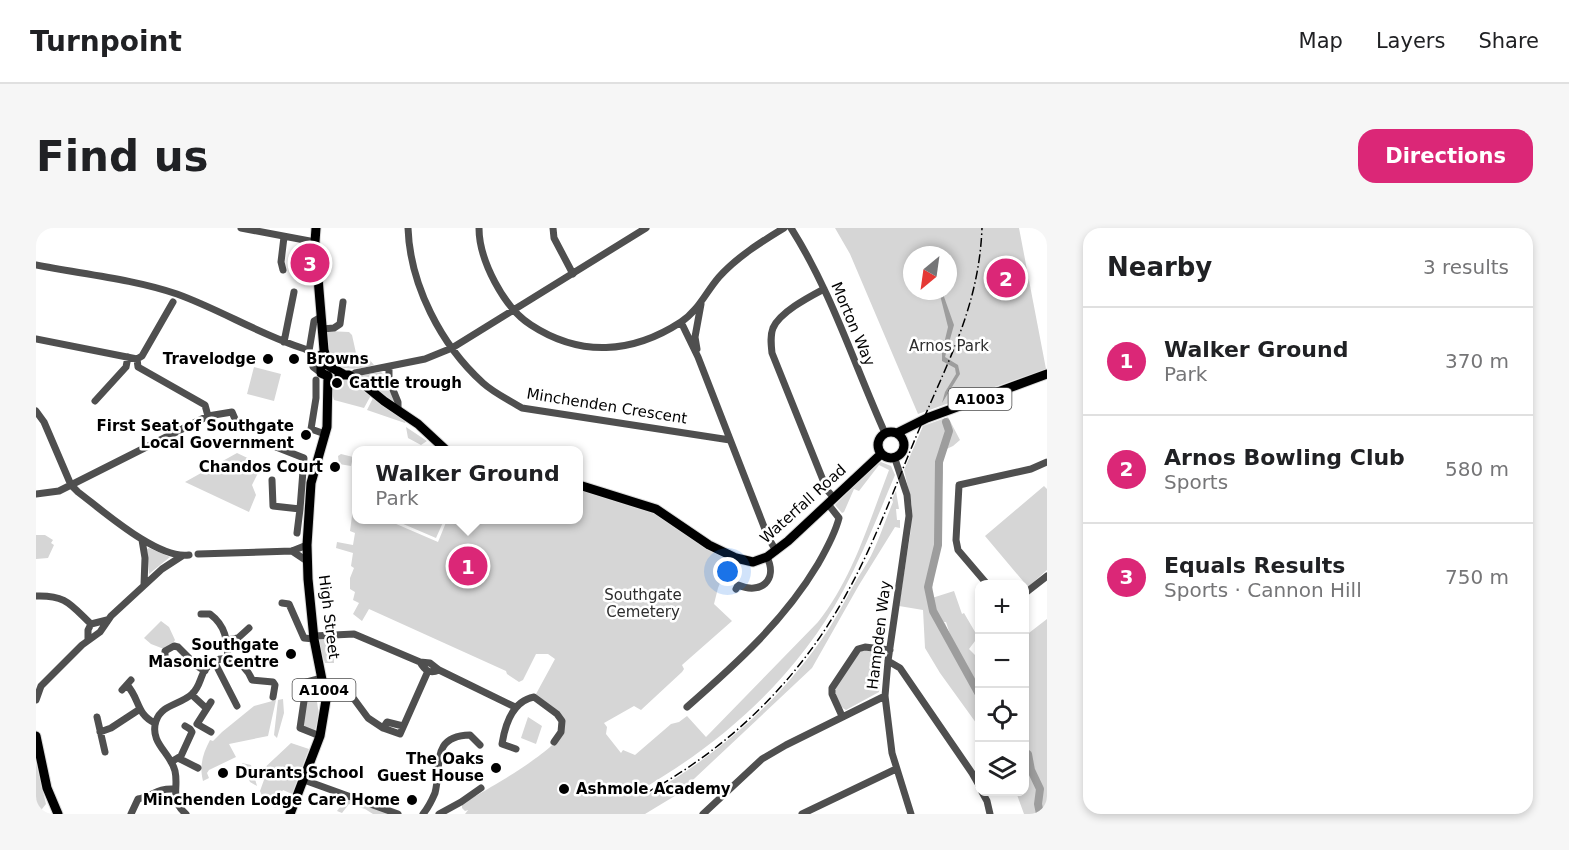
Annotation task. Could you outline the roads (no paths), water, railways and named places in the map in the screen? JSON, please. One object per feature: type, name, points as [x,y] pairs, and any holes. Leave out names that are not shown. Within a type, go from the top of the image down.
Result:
[{"type":"main road","points":[[316,228],[315,242],[322,329],[319,335],[325,372],[347,375],[418,424],[442,446]]},
{"type":"main road","name":"A1004","points":[[307,561],[303,519],[325,434],[328,400],[325,372]]},
{"type":"main road","name":"A1003","points":[[895,459],[915,425],[927,418],[1047,374]]},
{"type":"main road","points":[[895,459],[886,459],[880,455],[879,439],[885,433],[897,433],[915,425]]},
{"type":"main road","points":[[897,433],[903,442]]},
{"type":"main road","name":"Waterfall Road","points":[[583,486],[656,509],[694,537],[727,555],[748,562],[759,561],[776,550],[880,455]]},
{"type":"main road","name":"High Street","points":[[290,814],[320,736],[325,696],[314,638],[307,561]]},
{"type":"main road","points":[[36,736],[47,788],[58,814]]},
{"type":"street","points":[[241,228],[315,242]]},
{"type":"street","name":"Minchenden Crescent","points":[[408,228],[412,256],[429,308],[452,348],[484,384],[522,408],[730,440]]},
{"type":"street","points":[[478,228],[488,264],[513,311],[531,326],[563,341],[608,349],[638,342],[681,322],[701,302],[728,268],[754,247],[784,228]]},
{"type":"street","points":[[553,228],[557,244],[573,274]]},
{"type":"street","points":[[347,375],[425,359],[452,348],[646,228]]},
{"type":"street","name":"Morton Way","points":[[791,228],[808,254],[824,288],[885,433]]},
{"type":"street","points":[[283,270],[281,262],[284,237]]},
{"type":"street","points":[[36,265],[177,294],[309,351]]},
{"type":"street","points":[[687,707],[734,666],[762,637],[807,582],[827,549],[838,525],[839,518],[771,353],[773,326],[791,309],[824,288]]},
{"type":"street","points":[[284,342],[294,292]]},
{"type":"street","points":[[36,339],[137,359],[142,356],[173,302]]},
{"type":"street","points":[[322,329],[334,328],[340,324],[343,302]]},
{"type":"street","points":[[698,357],[694,338],[701,302]]},
{"type":"street","points":[[321,316],[314,321],[309,351],[313,363],[325,372],[316,398],[311,429],[325,434]]},
{"type":"street","points":[[681,322],[698,357],[768,537],[776,550]]},
{"type":"street","points":[[95,401],[126,367],[128,357]]},
{"type":"street","points":[[137,359],[138,367],[205,405],[208,416]]},
{"type":"street","points":[[392,367],[389,380],[398,402],[398,410]]},
{"type":"street","points":[[36,411],[44,422],[71,485],[142,540],[154,547],[185,556],[162,569],[107,620],[100,632],[39,683],[36,700]]},
{"type":"street","points":[[36,494],[53,492],[71,485],[208,416],[232,412],[238,426]]},
{"type":"street","points":[[276,447],[304,458],[300,508],[303,519],[297,533]]},
{"type":"street","name":"Hampden Way","points":[[895,459],[907,495],[909,516],[885,696],[888,730],[896,769],[911,814]]},
{"type":"street","points":[[983,580],[958,550],[956,540],[959,485],[1031,469],[1047,462]]},
{"type":"street","points":[[304,468],[314,471]]},
{"type":"street","points":[[272,480],[273,506],[300,508]]},
{"type":"street","points":[[142,540],[146,558],[144,585]]},
{"type":"street","points":[[198,554],[292,551],[307,545]]},
{"type":"street","points":[[292,551],[307,561]]},
{"type":"street","points":[[736,589],[738,585],[750,589],[765,584],[771,566],[767,557]]},
{"type":"street","points":[[1029,590],[1047,576]]},
{"type":"street","points":[[36,596],[61,598],[91,624]]},
{"type":"street","points":[[282,603],[289,604],[304,638],[354,634],[420,662],[430,663],[439,670],[515,707]]},
{"type":"street","points":[[207,604],[204,614],[222,625],[227,640],[228,659]]},
{"type":"street","points":[[88,640],[88,630],[91,624],[107,620]]},
{"type":"street","points":[[227,640],[238,638],[249,628]]},
{"type":"street","points":[[162,653],[174,646],[178,647],[205,670]]},
{"type":"street","points":[[842,716],[832,694],[832,688],[858,648],[890,650]]},
{"type":"street","points":[[198,768],[174,760],[157,741],[156,723],[164,710],[192,694],[199,686],[205,670],[224,658],[228,659],[243,665],[252,680],[273,682],[275,685],[273,697]]},
{"type":"street","points":[[888,661],[900,668],[975,778]]},
{"type":"street","points":[[420,662],[428,671],[433,673],[439,670]]},
{"type":"street","points":[[215,663],[237,706]]},
{"type":"street","points":[[325,696],[341,695],[354,699],[368,718],[383,728],[400,734],[428,671]]},
{"type":"street","points":[[320,736],[300,729],[304,701],[303,683],[322,678]]},
{"type":"street","points":[[127,685],[145,718],[156,723]]},
{"type":"street","points":[[192,694],[208,705],[197,724],[211,732]]},
{"type":"street","points":[[703,814],[762,759],[842,716],[885,696]]},
{"type":"street","points":[[516,749],[502,744],[515,707],[534,697],[557,714],[562,721],[561,732],[554,742]]},
{"type":"street","points":[[100,732],[111,728],[140,709]]},
{"type":"street","points":[[97,717],[105,752]]},
{"type":"street","points":[[174,760],[181,756],[184,740],[192,730],[185,726]]},
{"type":"street","points":[[423,814],[434,794],[438,758],[442,747],[452,739],[470,735],[480,745]]},
{"type":"street","points":[[174,760],[176,777],[174,789],[178,804],[186,814]]},
{"type":"street","points":[[802,814],[896,769]]},
{"type":"street","points":[[304,780],[398,814]]},
{"type":"street","points":[[439,814],[481,788]]},
{"type":"street","points":[[131,814],[138,799],[161,789],[174,789]]},
{"type":"street","points":[[984,796],[990,814]]},
{"type":"waterway","points":[[946,422],[949,431],[939,462],[938,545],[928,587],[933,611],[976,688]]},
{"type":"waterway","points":[[1029,759],[1031,770],[1040,789],[1038,804],[1040,814]]},
{"type":"railway","points":[[646,793],[707,754],[762,707],[786,681],[830,622],[868,551],[961,330],[975,281],[982,228]]},
{"type":"place","name":"Equals Results","points":[[310,263]]},
{"type":"place","name":"Arnos Bowling Club","points":[[1006,278]]},
{"type":"place","name":"Travelodge","points":[[268,359]]},
{"type":"place","name":"Browns","points":[[294,359]]},
{"type":"place","name":"Cattle trough","points":[[337,383]]},
{"type":"place","name":"First Seat of Southgate Local Government","points":[[306,435]]},
{"type":"place","name":"Chandos Court","points":[[335,467]]},
{"type":"place","name":"Walker Ground","points":[[468,566]]},
{"type":"place","name":"Southgate Masonic Centre","points":[[291,654]]},
{"type":"place","name":"The Oaks Guest House","points":[[496,768]]},
{"type":"place","name":"Durants School","points":[[223,773]]},
{"type":"place","name":"Ashmole Academy","points":[[564,789]]},
{"type":"place","name":"Minchenden Lodge Care Home","points":[[412,800]]},
{"type":"park label","name":"Arnos Park","points":[[949,346]]},
{"type":"park label","name":"Southgate Cemetery","points":[[643,604]]}]
